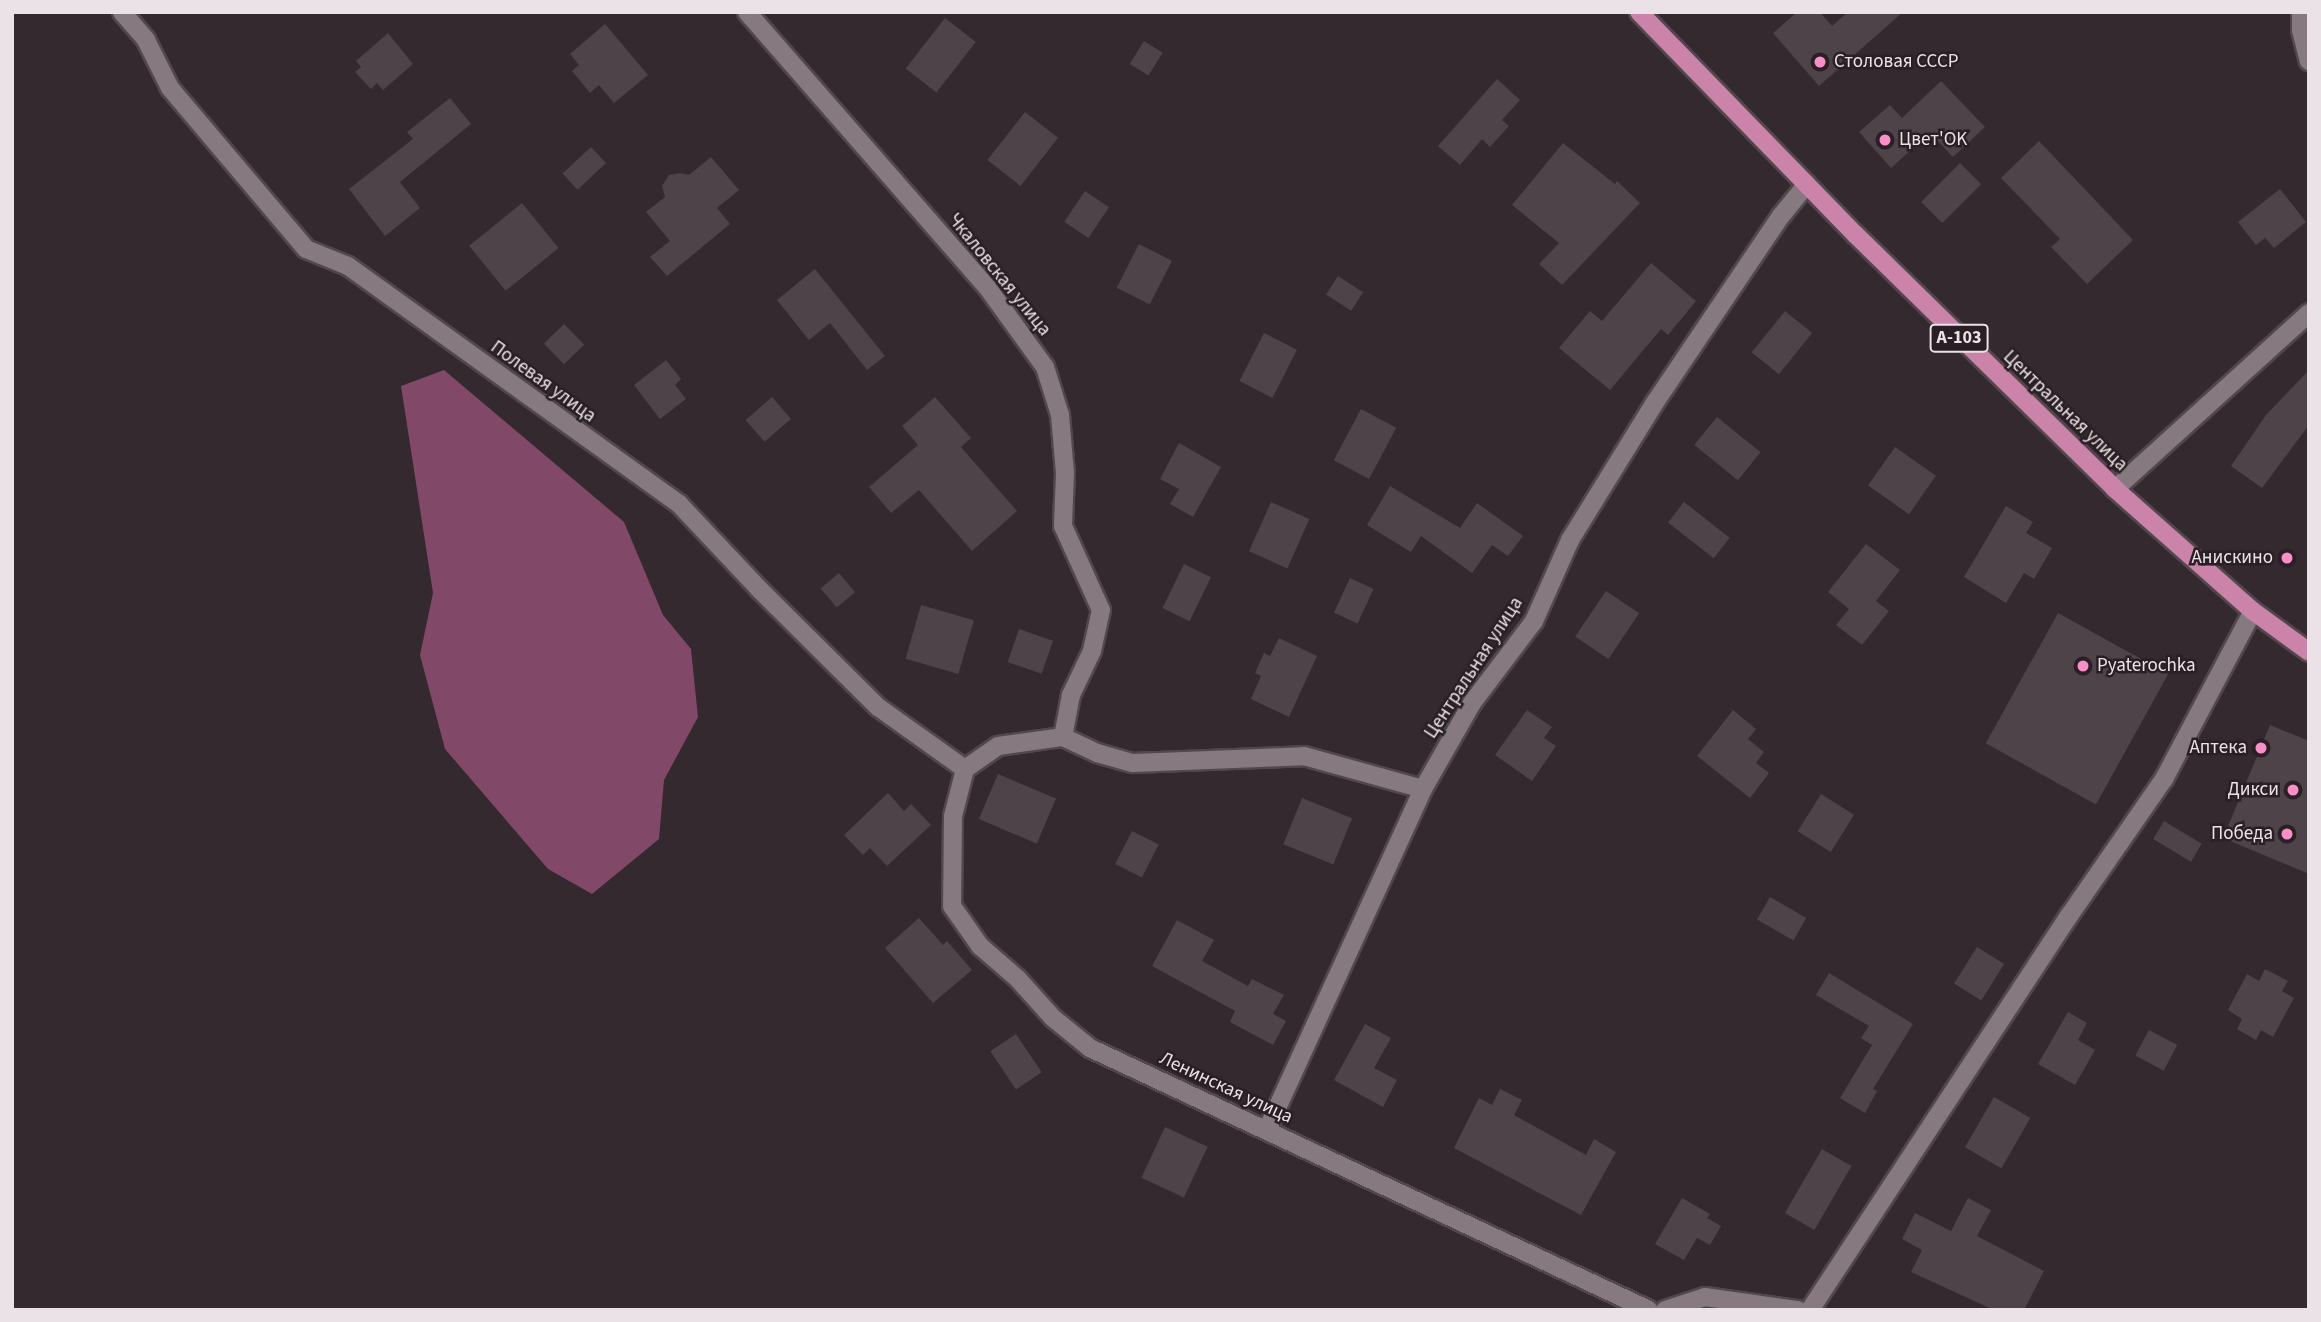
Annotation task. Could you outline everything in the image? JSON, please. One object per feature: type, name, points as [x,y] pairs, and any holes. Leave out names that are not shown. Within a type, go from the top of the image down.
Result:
[{"type":"main road","name":"Центральная улица","points":[[1639,12],[1807,184],[2115,489],[2253,611],[2309,652]]},
{"type":"street","name":"Полевая улица","points":[[122,12],[146,40],[170,88],[306,249],[348,266],[678,504],[878,707],[965,769]]},
{"type":"street","name":"Чкаловская улица","points":[[747,12],[987,287],[1045,367],[1060,415],[1065,473],[1063,526],[1101,610],[1092,651],[1071,695],[1063,737]]},
{"type":"street","points":[[2301,12],[2301,30],[2309,61]]},
{"type":"street","name":"Центральная улица","points":[[1267,1130],[1423,789],[1472,703],[1534,621],[1570,540],[1654,404],[1781,216],[1807,184]]},
{"type":"street","points":[[2115,489],[2309,313]]},
{"type":"street","points":[[1810,1310],[2069,916],[2164,779],[2253,611]]},
{"type":"street","points":[[965,769],[998,746],[1063,737],[1097,753],[1133,763],[1304,756],[1423,789]]},
{"type":"street","name":"Ленинская улица","points":[[965,769],[953,816],[952,906],[980,946],[1018,979],[1053,1018],[1090,1048],[1649,1310]]},
{"type":"street","points":[[1665,1310],[1705,1297],[1798,1310]]},
{"type":"shaded area","points":[[444,370],[624,522],[663,615],[691,649],[698,717],[664,780],[659,839],[592,894],[548,869],[445,749],[420,655],[433,593],[401,386]]},
{"type":"building","points":[[1797,12],[1820,12],[1832,26],[1848,12],[1903,12],[1819,86],[1773,33]]},
{"type":"building","points":[[945,18],[976,42],[936,92],[906,68]]},
{"type":"building","points":[[605,24],[648,75],[614,103],[599,85],[590,93],[572,71],[579,65],[570,54]]},
{"type":"building","points":[[388,33],[413,64],[383,90],[377,83],[371,89],[355,72],[361,67],[356,61]]},
{"type":"building","points":[[1144,41],[1163,53],[1148,76],[1130,64]]},
{"type":"building","points":[[1497,79],[1520,100],[1502,120],[1509,126],[1490,147],[1482,139],[1460,165],[1438,146]]},
{"type":"building","points":[[1941,81],[1985,127],[1953,157],[1930,133],[1891,168],[1859,132],[1890,105],[1902,118]]},
{"type":"building","points":[[450,98],[471,124],[400,182],[420,208],[385,236],[349,189],[413,139],[407,132]]},
{"type":"building","points":[[1025,112],[1058,138],[1021,186],[987,160]]},
{"type":"building","points":[[2039,141],[2133,240],[2087,284],[2051,247],[2060,239],[2001,178]]},
{"type":"building","points":[[1563,143],[1615,184],[1617,181],[1640,203],[1562,285],[1539,264],[1559,243],[1512,205]]},
{"type":"building","points":[[591,147],[606,163],[577,190],[562,174]]},
{"type":"building","points":[[711,157],[739,190],[717,208],[730,224],[667,276],[650,257],[670,241],[646,212],[665,197],[662,186],[669,175],[689,175]]},
{"type":"building","points":[[1960,163],[1981,184],[1942,223],[1921,202]]},
{"type":"building","points":[[2280,189],[2306,222],[2274,248],[2265,238],[2256,245],[2238,222]]},
{"type":"building","points":[[1085,191],[1109,207],[1088,238],[1064,222]]},
{"type":"building","points":[[522,203],[559,248],[506,291],[469,246]]},
{"type":"building","points":[[1139,244],[1172,261],[1150,304],[1117,288]]},
{"type":"building","points":[[1651,263],[1696,301],[1668,335],[1661,329],[1610,390],[1559,348],[1590,311],[1602,321]]},
{"type":"building","points":[[815,269],[885,356],[867,370],[830,323],[809,340],[777,300]]},
{"type":"building","points":[[1338,276],[1363,292],[1351,311],[1326,294]]},
{"type":"building","points":[[1785,311],[1812,333],[1779,374],[1752,352]]},
{"type":"building","points":[[564,324],[584,345],[564,364],[544,343]]},
{"type":"building","points":[[1264,333],[1297,350],[1272,398],[1239,381]]},
{"type":"building","points":[[666,360],[681,379],[675,385],[686,399],[660,419],[634,385]]},
{"type":"building","points":[[2309,370],[2309,425],[2262,488],[2231,466],[2266,415]]},
{"type":"building","points":[[772,397],[791,419],[765,442],[746,420]]},
{"type":"building","points":[[935,397],[971,438],[961,447],[1017,511],[972,551],[919,490],[891,513],[869,487],[918,445],[902,426]]},
{"type":"building","points":[[1361,409],[1396,428],[1369,479],[1334,460]]},
{"type":"building","points":[[1717,417],[1761,452],[1738,480],[1694,445]]},
{"type":"building","points":[[1179,443],[1221,467],[1193,517],[1170,504],[1179,489],[1160,479]]},
{"type":"building","points":[[1895,447],[1936,476],[1909,514],[1868,486]]},
{"type":"building","points":[[1390,486],[1460,528],[1477,503],[1523,536],[1508,556],[1492,545],[1472,573],[1421,536],[1411,552],[1367,525]]},
{"type":"building","points":[[1271,502],[1309,519],[1287,568],[1249,551]]},
{"type":"building","points":[[1684,502],[1730,538],[1714,558],[1668,522]]},
{"type":"building","points":[[2006,506],[2033,522],[2026,533],[2052,548],[2034,579],[2024,573],[2006,603],[1964,577]]},
{"type":"building","points":[[1866,544],[1900,570],[1876,601],[1889,611],[1862,645],[1836,625],[1849,609],[1828,592]]},
{"type":"building","points":[[1184,564],[1211,577],[1189,621],[1163,608]]},
{"type":"building","points":[[839,573],[855,592],[837,608],[821,588]]},
{"type":"building","points":[[1350,578],[1374,589],[1358,623],[1334,612]]},
{"type":"building","points":[[1606,591],[1639,613],[1608,659],[1575,637]]},
{"type":"building","points":[[921,605],[974,620],[958,674],[906,659]]},
{"type":"building","points":[[2058,613],[2168,674],[2096,804],[1986,743]]},
{"type":"building","points":[[1019,629],[1053,641],[1042,674],[1008,662]]},
{"type":"building","points":[[1279,638],[1317,656],[1289,717],[1251,699],[1261,676],[1255,673],[1264,653],[1270,656]]},
{"type":"building","points":[[1527,710],[1552,727],[1544,738],[1556,746],[1532,781],[1495,755]]},
{"type":"building","points":[[1733,710],[1756,729],[1748,739],[1764,752],[1756,763],[1769,773],[1750,798],[1697,756]]},
{"type":"building","points":[[2270,725],[2309,741],[2309,874],[2223,838]]},
{"type":"building","points":[[998,774],[1056,799],[1037,844],[979,819]]},
{"type":"building","points":[[888,793],[904,811],[911,804],[931,825],[887,866],[870,848],[863,855],[844,835]]},
{"type":"building","points":[[1821,794],[1854,815],[1831,852],[1798,831]]},
{"type":"building","points":[[1302,798],[1352,818],[1333,865],[1283,844]]},
{"type":"building","points":[[2164,821],[2202,844],[2191,862],[2153,839]]},
{"type":"building","points":[[1132,831],[1159,845],[1142,878],[1115,864]]},
{"type":"building","points":[[1770,897],[1806,918],[1793,941],[1757,920]]},
{"type":"building","points":[[919,918],[943,945],[947,941],[972,970],[933,1003],[885,948]]},
{"type":"building","points":[[1177,920],[1214,940],[1202,961],[1248,986],[1252,979],[1284,995],[1273,1014],[1286,1021],[1273,1045],[1230,1022],[1235,1011],[1152,966]]},
{"type":"building","points":[[1977,947],[2004,964],[1981,1000],[1954,983]]},
{"type":"building","points":[[2265,969],[2288,981],[2282,991],[2294,998],[2273,1037],[2261,1030],[2256,1040],[2237,1029],[2242,1019],[2228,1010],[2247,974],[2259,981]]},
{"type":"building","points":[[1829,973],[1913,1024],[1873,1089],[1877,1091],[1865,1113],[1840,1098],[1872,1045],[1861,1038],[1869,1026],[1816,995]]},
{"type":"building","points":[[2068,1012],[2087,1023],[2078,1040],[2095,1050],[2075,1085],[2038,1064]]},
{"type":"building","points":[[1365,1024],[1391,1038],[1374,1068],[1397,1080],[1383,1107],[1334,1080]]},
{"type":"building","points":[[2149,1030],[2177,1045],[2164,1071],[2135,1056]]},
{"type":"building","points":[[1016,1034],[1042,1072],[1016,1089],[990,1051]]},
{"type":"building","points":[[1500,1089],[1522,1100],[1514,1115],[1586,1155],[1594,1139],[1616,1152],[1581,1215],[1454,1148],[1479,1098],[1492,1105]]},
{"type":"building","points":[[1994,1097],[2030,1118],[2001,1168],[1965,1147]]},
{"type":"building","points":[[1165,1127],[1208,1147],[1184,1198],[1141,1178]]},
{"type":"building","points":[[1822,1149],[1851,1166],[1814,1230],[1785,1213]]},
{"type":"building","points":[[1682,1198],[1710,1214],[1707,1218],[1721,1226],[1710,1245],[1697,1238],[1684,1260],[1655,1244]]},
{"type":"building","points":[[1968,1198],[1991,1210],[1977,1236],[2044,1271],[2024,1310],[1994,1310],[1911,1272],[1922,1250],[1902,1239],[1915,1213],[1951,1231]]},
{"type":"place","name":"Столовая СССР","points":[[1820,62]]},
{"type":"place","name":"Цвет'OK","points":[[1885,140]]},
{"type":"place","name":"Анискино","points":[[2287,558]]},
{"type":"place","name":"Pyaterochka","points":[[2083,666]]},
{"type":"place","name":"Аптека","points":[[2261,748]]},
{"type":"place","name":"Дикси","points":[[2293,790]]},
{"type":"place","name":"Победа","points":[[2287,834]]}]
